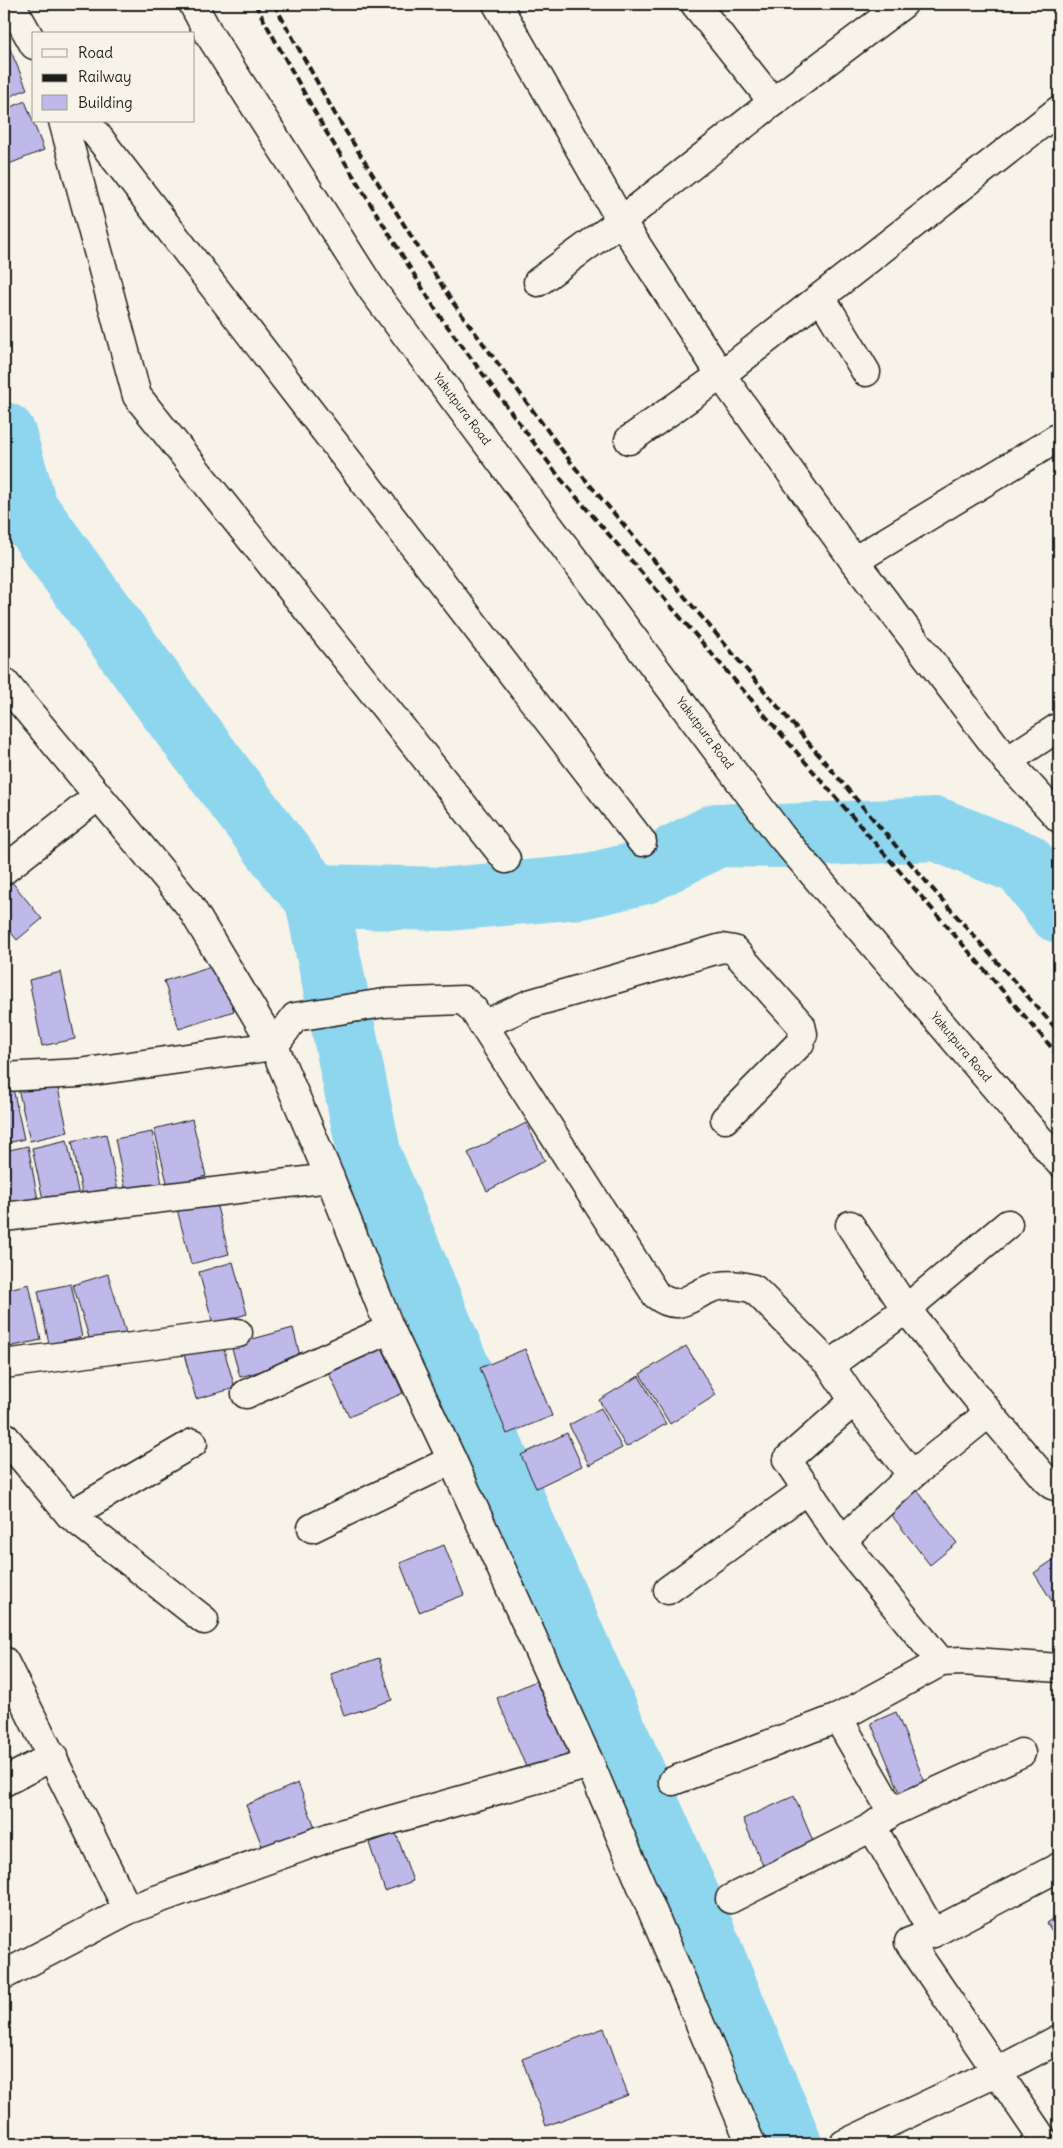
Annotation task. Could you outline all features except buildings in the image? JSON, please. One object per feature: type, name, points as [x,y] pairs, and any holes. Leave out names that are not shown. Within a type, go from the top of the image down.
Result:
[{"type":"street","points":[[11,4],[32,41]]},
{"type":"street","name":"Yakutpura Road","points":[[193,4],[209,34],[371,288],[782,836],[1059,1162]]},
{"type":"street","points":[[498,4],[621,221],[721,376],[854,560],[1006,761],[1059,818]]},
{"type":"street","points":[[694,4],[773,102]]},
{"type":"street","points":[[538,282],[621,221],[773,102],[903,4]]},
{"type":"street","points":[[629,440],[721,376],[1059,110]]},
{"type":"street","points":[[63,122],[137,396],[506,859]]},
{"type":"street","points":[[87,122],[642,842]]},
{"type":"street","points":[[821,296],[866,372]]},
{"type":"street","points":[[854,560],[1059,437]]},
{"type":"street","points":[[7,696],[98,796],[190,906],[274,1046],[330,1178],[390,1329],[452,1460],[590,1764],[751,2144]]},
{"type":"street","points":[[1006,761],[1059,726]]},
{"type":"street","points":[[4,870],[98,796]]},
{"type":"street","points":[[483,1025],[529,1004],[722,948],[734,950],[801,1025],[803,1034],[800,1043],[725,1119]]},
{"type":"street","points":[[4,1077],[79,1072],[274,1046],[295,1017],[384,1003],[459,999],[468,1003],[483,1025],[656,1296],[674,1305],[718,1286],[739,1285],[754,1289],[830,1365],[854,1400],[912,1475]]},
{"type":"street","points":[[4,1217],[330,1178]]},
{"type":"street","points":[[830,1365],[906,1309],[1008,1224]]},
{"type":"street","points":[[850,1225],[906,1309],[989,1413],[1046,1480],[1052,1485],[1059,1487]]},
{"type":"street","points":[[246,1394],[390,1329]]},
{"type":"street","points":[[4,1364],[238,1333]]},
{"type":"street","points":[[854,1400],[788,1460],[842,1541],[941,1662]]},
{"type":"street","points":[[842,1541],[912,1475],[989,1413]]},
{"type":"street","points":[[4,1436],[70,1515],[204,1620]]},
{"type":"street","points":[[70,1515],[193,1442]]},
{"type":"street","points":[[312,1528],[452,1460]]},
{"type":"street","points":[[668,1590],[808,1489]]},
{"type":"street","points":[[4,1661],[53,1756],[128,1910]]},
{"type":"street","points":[[673,1781],[838,1718],[941,1662],[962,1661],[1059,1668]]},
{"type":"street","points":[[838,1718],[933,1933]]},
{"type":"street","points":[[730,1899],[882,1820],[1021,1753]]},
{"type":"street","points":[[4,1782],[53,1756]]},
{"type":"street","points":[[4,1975],[128,1910],[330,1837],[590,1764]]},
{"type":"street","points":[[1046,2144],[909,1942],[933,1933],[1059,1868]]},
{"type":"street","points":[[844,2144],[996,2072],[1059,2039]]},
{"type":"waterway","points":[[4,434],[26,509],[171,709],[296,875],[316,896],[370,1157],[523,1524],[693,1908],[790,2144]]},
{"type":"waterway","points":[[316,896],[449,899],[581,887],[645,872],[717,835],[781,836],[936,829],[1024,864],[1059,911]]},
{"type":"railway","points":[[255,4],[322,125],[439,315],[560,478],[1059,1056]]},
{"type":"railway","points":[[274,4],[335,114],[451,300],[573,465],[929,885],[1059,1032]]}]
